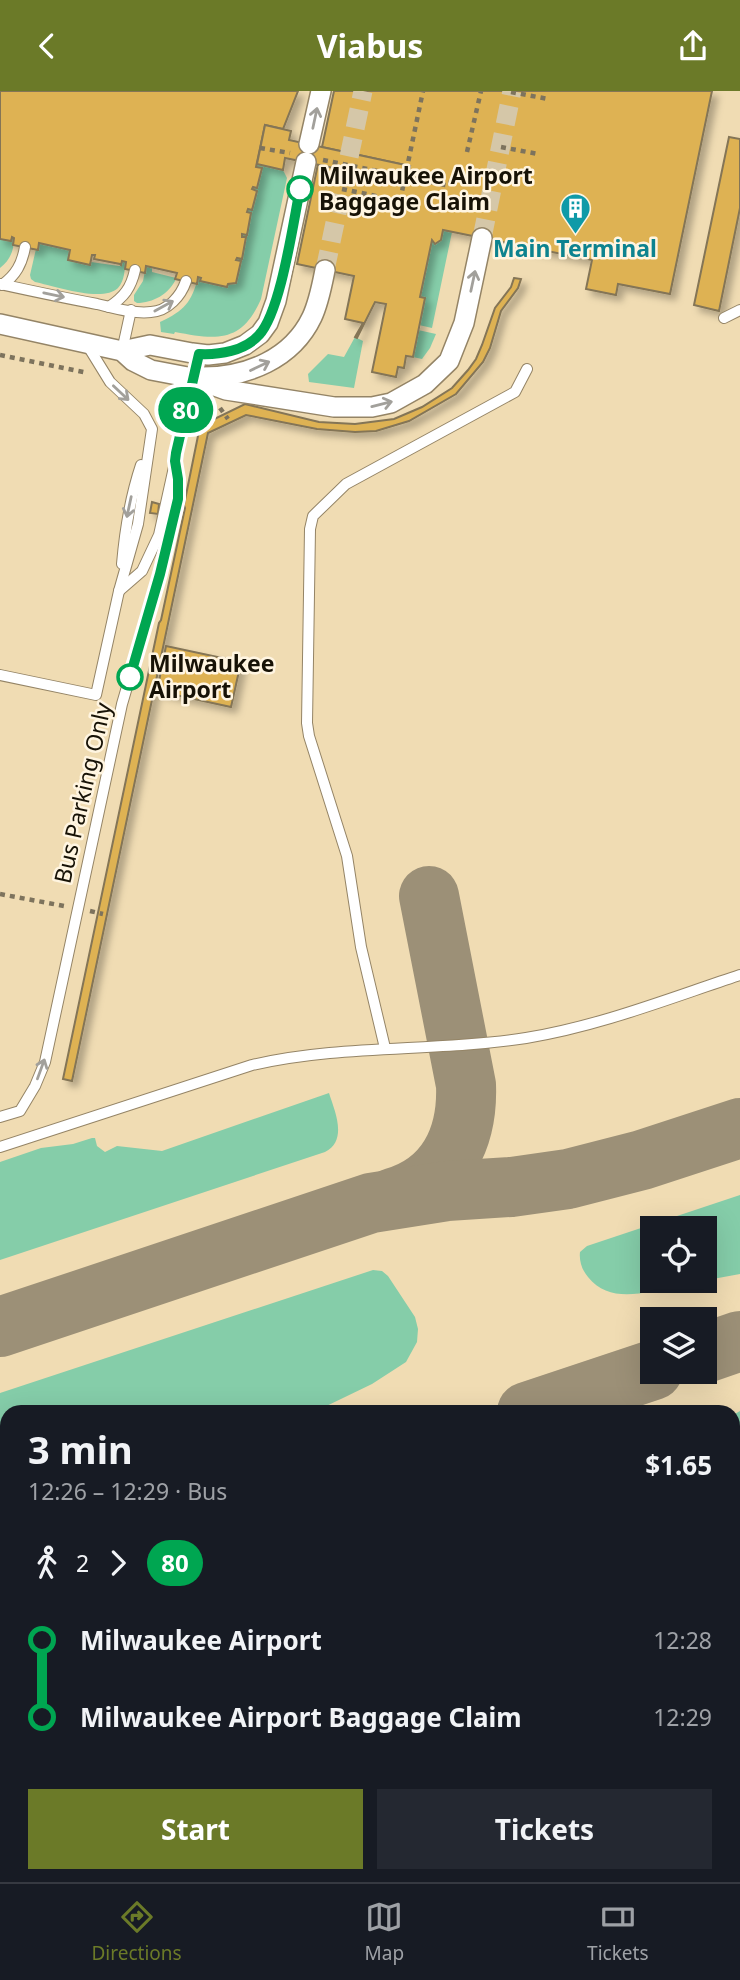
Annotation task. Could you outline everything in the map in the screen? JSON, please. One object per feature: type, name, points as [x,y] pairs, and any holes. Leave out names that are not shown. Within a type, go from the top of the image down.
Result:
[{"type":"street","points":[[0,324],[122,351],[150,345],[199,354],[225,353],[254,340],[268,323],[279,291],[321,91]]},
{"type":"street","points":[[122,351],[133,361],[151,370],[193,378],[226,390],[334,407],[372,407],[391,403],[417,390],[449,361],[464,323],[482,238]]},
{"type":"street","points":[[193,378],[241,374],[255,369],[284,351],[312,317],[325,270]]},
{"type":"lane","points":[[1,284],[14,274],[20,265],[25,247]]},
{"type":"lane","points":[[109,307],[126,293],[135,270]]},
{"type":"lane","points":[[1,284],[109,307],[151,312],[164,309],[179,295],[186,281]]},
{"type":"lane","points":[[122,351],[131,310]]},
{"type":"lane","points":[[724,318],[740,310]]},
{"type":"lane","points":[[0,675],[96,695],[119,591],[138,524],[152,429],[144,414],[110,382],[86,343]]},
{"type":"lane","points":[[119,591],[142,571],[159,535],[199,354]]},
{"type":"lane","points":[[385,1048],[361,947],[347,856],[307,723],[310,529],[313,516],[346,484],[515,392],[527,369]]},
{"type":"lane","name":"Bus Parking Only","points":[[0,1117],[20,1111],[45,1062],[122,704],[160,574],[178,499],[175,461]]},
{"type":"lane","points":[[0,1147],[276,1059],[526,1038],[609,1018],[740,975]]},
{"type":"path","points":[[342,189],[400,201],[423,91]]},
{"type":"path","points":[[467,152],[481,91]]},
{"type":"path","points":[[512,92],[548,99]]},
{"type":"path","points":[[501,147],[538,154]]},
{"type":"path","points":[[260,148],[308,155],[450,186],[451,178]]},
{"type":"path","points":[[0,894],[103,914]]},
{"type":"shaded area","points":[[0,91],[740,91],[740,1405],[0,1405]]},
{"type":"green space","points":[[257,164],[283,170],[287,178],[261,299],[254,313],[237,331],[227,335],[216,337],[161,332],[160,322],[186,305],[198,277],[201,278],[200,281],[227,287],[228,284],[236,283],[241,262],[236,260],[242,258],[246,238],[242,237],[242,234],[247,235],[251,214],[247,212],[248,209],[252,210],[256,191],[252,189],[257,187],[261,168],[256,167]]},
{"type":"green space","points":[[443,230],[452,232],[432,328],[419,325],[425,298],[420,297],[432,240],[435,244],[441,240]]},
{"type":"green space","points":[[12,237],[14,243],[11,255],[0,268],[0,239],[11,241]]},
{"type":"green space","points":[[39,243],[70,250],[91,262],[119,266],[122,261],[126,262],[122,282],[111,292],[90,294],[35,282],[30,275]]},
{"type":"green space","points":[[146,266],[152,267],[152,272],[176,279],[160,297],[137,303],[134,301],[134,295],[143,281]]},
{"type":"green space","points":[[418,330],[436,334],[422,359],[413,357]]},
{"type":"green space","points":[[355,337],[363,341],[354,388],[309,382],[308,374],[328,354],[344,357]]},
{"type":"green space","points":[[329,1093],[338,1133],[332,1147],[325,1152],[0,1260],[0,1162],[41,1148],[73,1144],[92,1138],[95,1138],[97,1146],[105,1152],[117,1146],[162,1151]]},
{"type":"green space","points":[[740,1195],[740,1274],[717,1278],[717,1216],[677,1216]]},
{"type":"green space","points":[[640,1228],[641,1293],[618,1294],[597,1286],[581,1265],[580,1252],[587,1246]]},
{"type":"green space","points":[[373,1270],[382,1271],[388,1276],[415,1317],[418,1329],[417,1342],[406,1362],[372,1384],[328,1405],[0,1405],[0,1393]]},
{"type":"building","points":[[0,91],[298,91],[283,129],[265,125],[256,167],[262,168],[257,188],[252,189],[257,191],[252,210],[248,209],[247,212],[251,213],[247,235],[242,234],[242,237],[246,237],[242,259],[236,260],[241,261],[236,283],[228,284],[227,287],[200,281],[201,278],[198,277],[197,284],[175,279],[177,273],[146,266],[145,273],[125,269],[126,262],[122,261],[121,265],[94,259],[95,255],[92,255],[90,265],[68,260],[70,250],[39,243],[38,250],[13,245],[12,237],[11,241],[0,239]]},
{"type":"building","name":"Main Terminal","points":[[334,91],[712,91],[670,294],[618,284],[616,295],[586,289],[592,260],[443,230],[441,240],[435,244],[432,240],[420,297],[425,298],[413,357],[406,356],[404,368],[398,367],[396,377],[372,372],[386,304],[375,302],[357,338],[355,337],[363,323],[345,319],[354,276],[297,264],[318,164],[407,183],[410,166],[322,147]]},
{"type":"building","points":[[265,125],[291,131],[289,140],[410,166],[407,183],[285,158],[283,170],[257,164]]},
{"type":"building","points":[[729,137],[740,139],[740,208],[719,311],[694,305]]},
{"type":"building","points":[[514,278],[521,279],[518,288],[501,311],[483,362],[456,394],[409,421],[376,431],[355,432],[317,429],[246,415],[208,433],[72,1081],[63,1079],[185,508],[200,426],[245,404],[319,422],[355,424],[394,419],[422,407],[452,388],[476,359],[495,308],[511,287]]},
{"type":"building","points":[[152,502],[159,504],[158,514],[150,513]]},
{"type":"building","points":[[166,646],[241,662],[231,707],[157,691]]},
{"type":"taxiway","points":[[393,1198],[412,1191],[440,1169],[458,1140],[466,1104],[466,1085],[429,896]]},
{"type":"taxiway","points":[[0,1327],[371,1203],[447,1191],[511,1187],[568,1179],[642,1160],[740,1128]]},
{"type":"taxiway","points":[[717,1349],[740,1341]]},
{"type":"taxiway","points":[[548,1405],[640,1374]]},
{"type":"tunnel","points":[[325,270],[363,91]]},
{"type":"tunnel","points":[[482,238],[512,91]]},
{"type":"bus line","name":"80","points":[[130,677],[160,574],[178,499],[176,453],[199,354],[225,353],[237,349],[254,340],[268,323],[276,301],[300,189]]},
{"type":"place","name":"Milwaukee Airport Baggage Claim","points":[[300,189]]},
{"type":"place","name":"Main Terminal","points":[[575,235]]},
{"type":"place","name":"Milwaukee Airport","points":[[130,677]]}]
